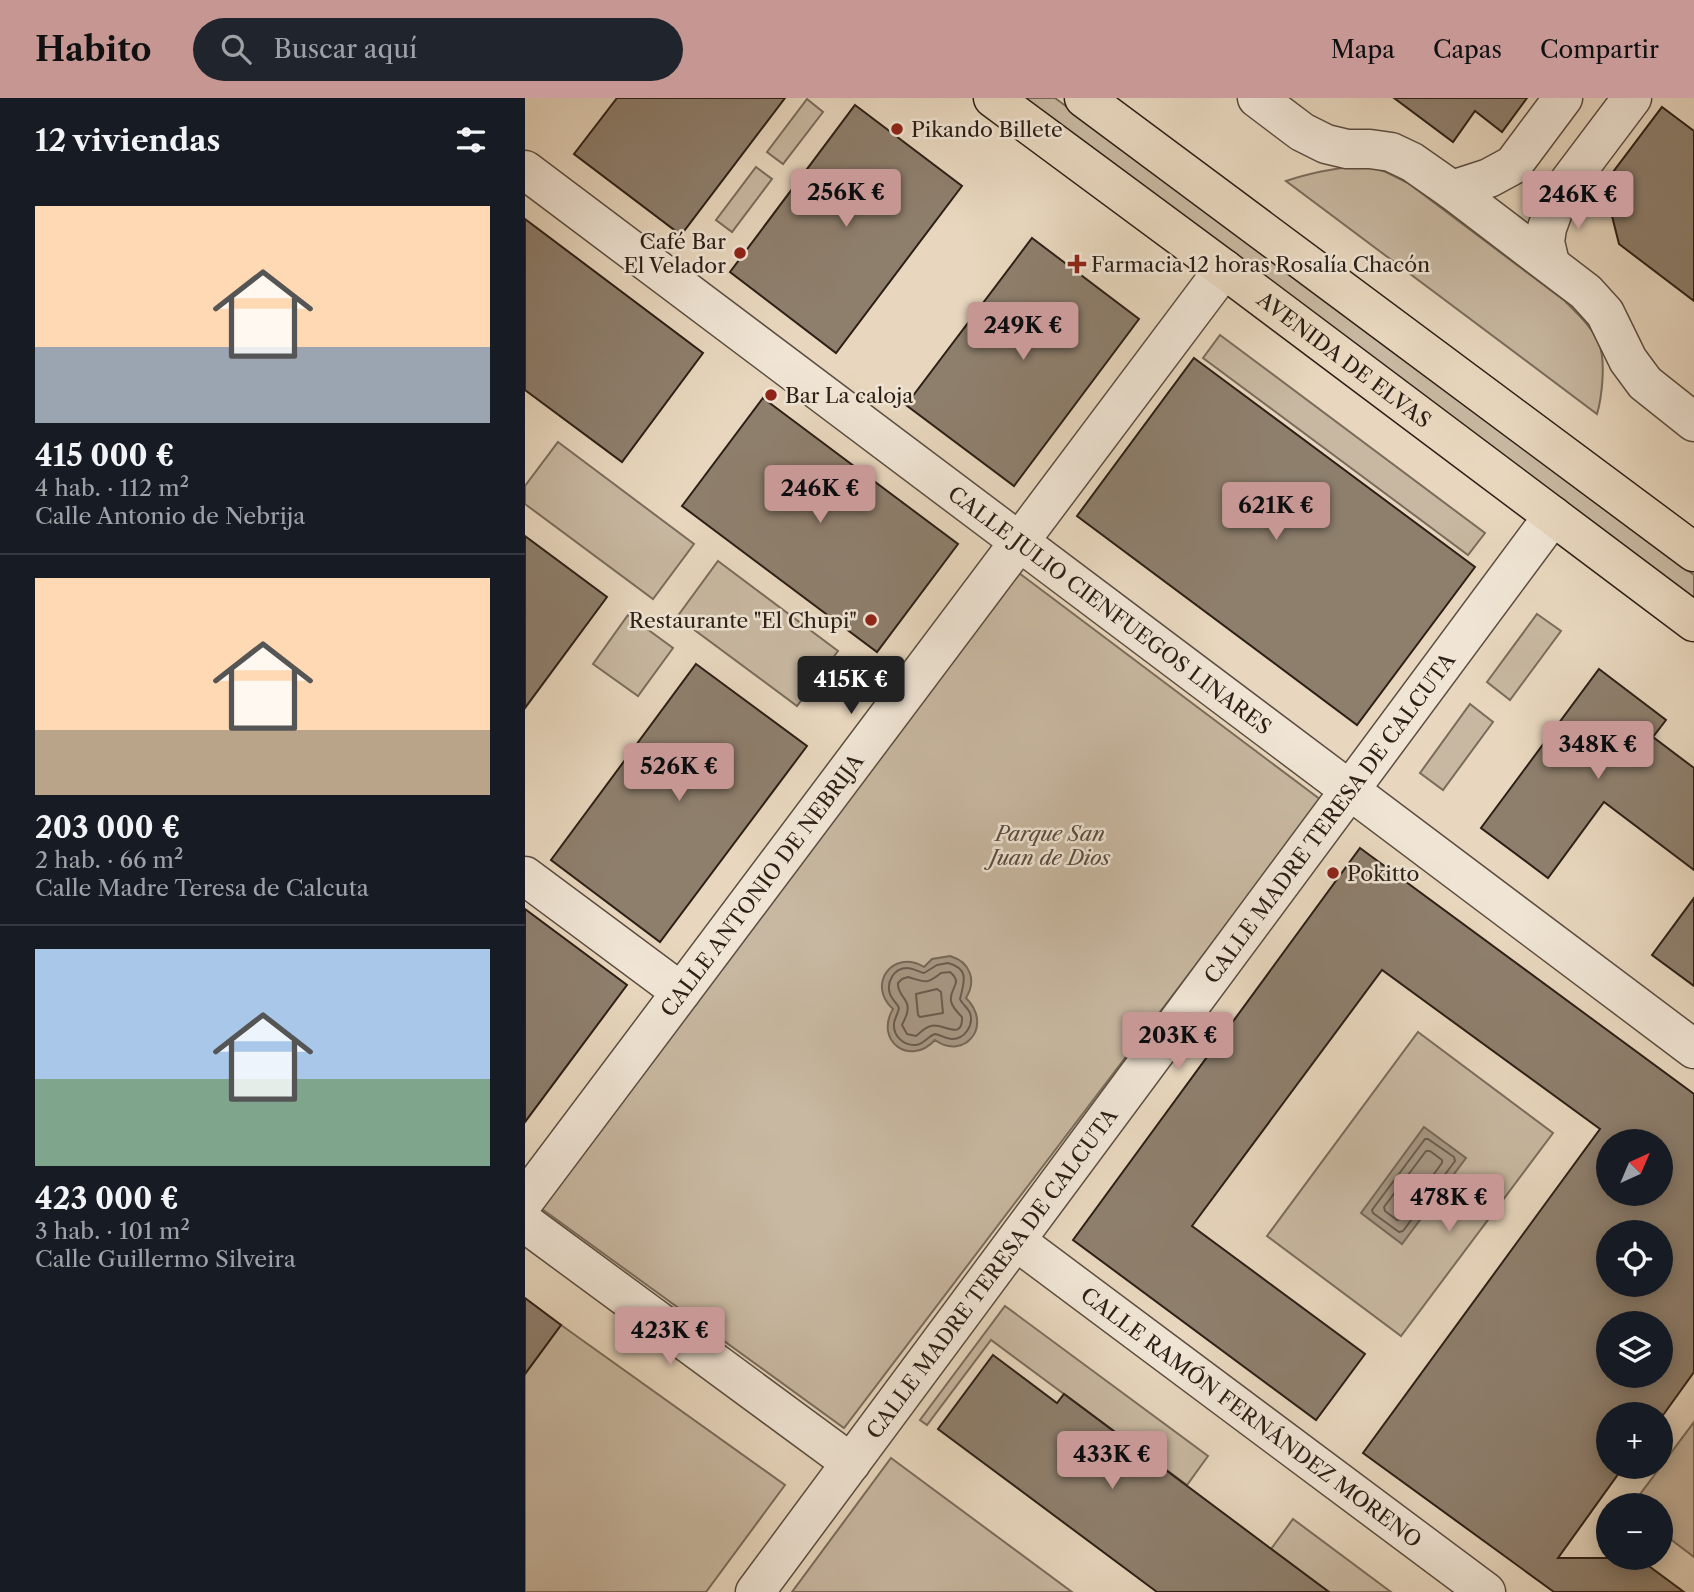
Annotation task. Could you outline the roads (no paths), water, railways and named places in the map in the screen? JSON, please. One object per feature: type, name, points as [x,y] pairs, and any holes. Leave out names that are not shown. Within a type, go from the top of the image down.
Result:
[{"type":"highway","name":"AVENIDA DE ELVAS","points":[[993,98],[1694,622]]},
{"type":"highway","points":[[1084,98],[1119,113],[1694,552]]},
{"type":"street","points":[[1257,98],[1302,132],[1326,144],[1347,149],[1391,152],[1412,162],[1452,190],[1586,292],[1605,313],[1628,360],[1645,383],[1694,422]]},
{"type":"street","points":[[1452,190],[1489,178],[1513,165],[1563,98]]},
{"type":"street","points":[[1549,263],[1545,242],[1547,228],[1559,195],[1632,98]]},
{"type":"street","name":"CALLE JULIO CIENFUEGOS LINARES","points":[[525,170],[1694,1049]]},
{"type":"street","name":"CALLE ANTONIO DE NEBRIJA","points":[[525,1200],[1224,269]]},
{"type":"street","name":"CALLE MADRE TERESA DE CALCUTA","points":[[755,1592],[1553,516]]},
{"type":"street","points":[[525,876],[681,992]]},
{"type":"street","points":[[525,1223],[851,1463]]},
{"type":"street","name":"CALLE RAMÓN FERNÁNDEZ MORENO","points":[[1016,1241],[1486,1592]]},
{"type":"water","points":[[950,956],[970,972],[971,985],[966,998],[977,1019],[972,1037],[956,1046],[935,1040],[925,1048],[915,1051],[897,1047],[888,1031],[888,1021],[893,1009],[885,1000],[882,990],[887,972],[902,962],[913,962],[924,967],[932,959]]},
{"type":"water","points":[[1424,1127],[1466,1158],[1402,1244],[1361,1213]]},
{"type":"place","name":"Pikando Billete","points":[[897,129]]},
{"type":"place","name":"Café Bar El Velador","points":[[740,253]]},
{"type":"place","name":"Farmacia 12 horas Rosalía Chacón","points":[[1077,264]]},
{"type":"place","name":"Bar La caloja","points":[[771,395]]},
{"type":"place","name":"Restaurante \"El Chupi\"","points":[[871,620]]},
{"type":"place","name":"Pokitto","points":[[1333,873]]},
{"type":"park label","name":"Parque San Juan de Dios","points":[[1050,845]]}]
